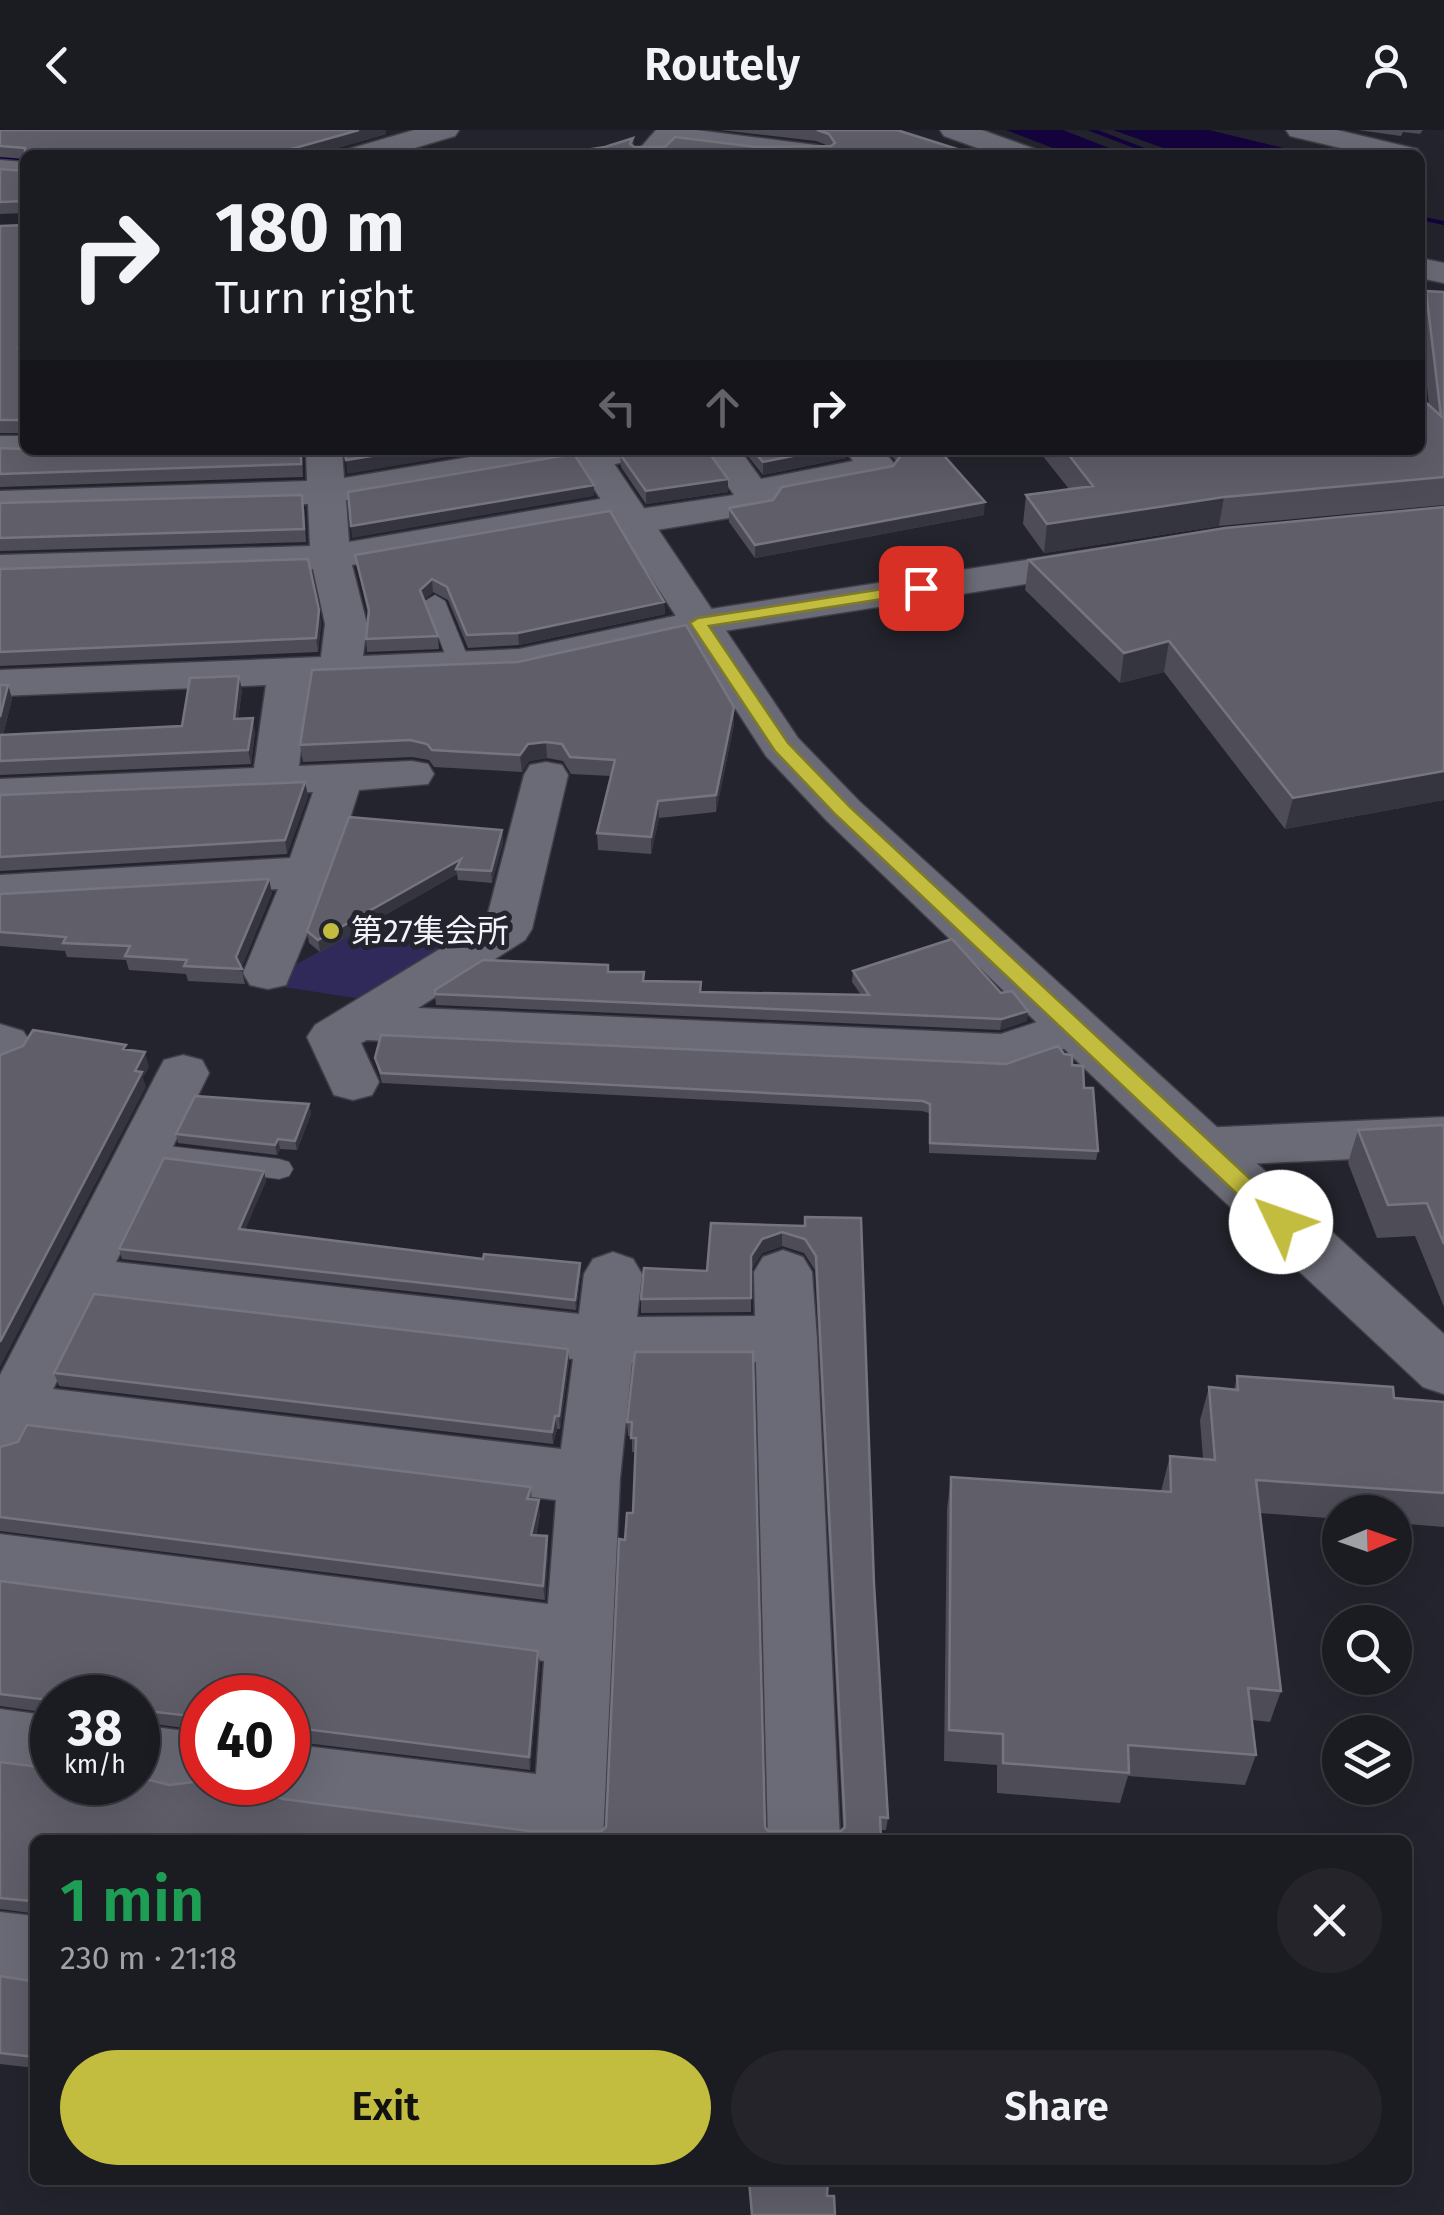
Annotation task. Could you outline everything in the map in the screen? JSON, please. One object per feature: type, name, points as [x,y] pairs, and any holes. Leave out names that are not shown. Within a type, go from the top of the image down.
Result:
[{"type":"street","points":[[384,150],[445,130]]},
{"type":"street","points":[[954,130],[1011,150]]},
{"type":"street","points":[[1300,130],[1397,150]]},
{"type":"street","points":[[654,150],[667,135],[792,150]]},
{"type":"street","points":[[324,455],[330,556],[346,624],[340,670]]},
{"type":"street","points":[[0,502],[328,492],[573,455]]},
{"type":"street","points":[[587,455],[782,747],[843,811],[1072,1028],[1444,1370]]},
{"type":"street","points":[[0,567],[330,556],[628,514],[759,502],[724,455]]},
{"type":"street","points":[[752,492],[878,468],[866,455]]},
{"type":"street","points":[[0,683],[518,662],[698,623],[1142,554]]},
{"type":"street","points":[[275,781],[289,673]]},
{"type":"street","points":[[0,793],[412,774]]},
{"type":"street","points":[[353,1082],[332,1037],[508,928],[516,832],[546,775]]},
{"type":"street","points":[[268,973],[309,872],[340,778]]},
{"type":"street","points":[[0,890],[309,872]]},
{"type":"street","points":[[357,1022],[1005,1052],[1072,1028]]},
{"type":"street","points":[[0,1041],[5,1042],[0,1050]]},
{"type":"street","points":[[182,1073],[4,1416],[590,1478]]},
{"type":"street","points":[[1200,1147],[1444,1136]]},
{"type":"street","points":[[784,1272],[804,1835]]},
{"type":"street","points":[[310,1780],[568,1825],[590,1478],[614,1274]]},
{"type":"street","points":[[78,1279],[606,1340],[787,1339]]},
{"type":"street","points":[[0,1562],[580,1637]]},
{"type":"street","points":[[0,1740],[30,1744]]},
{"type":"street","points":[[0,1948],[30,1952]]},
{"type":"lane","points":[[435,601],[460,664]]},
{"type":"lane","points":[[142,1153],[279,1169]]},
{"type":"shaded area","points":[[1006,130],[1063,130],[1114,150],[1058,150]]},
{"type":"shaded area","points":[[1113,130],[1209,130],[1292,150],[1169,150]]},
{"type":"shaded area","points":[[379,919],[444,950],[362,999],[277,986],[284,971]]},
{"type":"building","points":[[0,130],[359,130],[288,150],[25,150],[0,146]]},
{"type":"building","points":[[817,130],[897,130],[960,150],[586,150],[633,138],[630,144],[634,147],[665,147],[675,137],[756,147],[831,146],[835,143],[829,134]]},
{"type":"building","points":[[0,169],[20,171],[20,201],[0,202]]},
{"type":"building","points":[[20,225],[20,420],[0,420],[0,226]]},
{"type":"building","points":[[1426,291],[1444,292],[1444,477],[1224,497],[1047,524],[1026,495],[1093,486],[1069,455],[1425,455],[1425,402],[1441,416]]},
{"type":"building","points":[[0,448],[20,449],[20,455],[301,455],[301,464],[0,474]]},
{"type":"building","points":[[345,455],[378,455],[346,460]]},
{"type":"building","points":[[568,455],[575,455],[594,485],[351,526],[348,492]]},
{"type":"building","points":[[621,455],[711,455],[728,479],[646,491]]},
{"type":"building","points":[[757,455],[798,455],[763,462]]},
{"type":"building","points":[[901,455],[943,455],[985,502],[755,545],[729,508],[773,500],[782,487],[893,466]]},
{"type":"building","points":[[302,495],[304,529],[0,538],[0,503]]},
{"type":"building","points":[[1444,507],[1444,771],[1293,798],[1169,641],[1124,653],[1029,560],[1225,528]]},
{"type":"building","points":[[610,511],[664,602],[518,633],[467,635],[447,587],[432,579],[420,590],[438,636],[366,639],[369,610],[355,555]]},
{"type":"building","points":[[308,559],[319,610],[316,638],[0,652],[0,569]]},
{"type":"building","points":[[686,625],[734,707],[716,795],[658,801],[651,837],[597,833],[615,760],[570,757],[562,744],[528,744],[520,755],[432,750],[427,744],[410,740],[300,745],[312,670],[518,662]]},
{"type":"building","points":[[239,676],[234,719],[253,718],[248,750],[0,761],[0,735],[182,726],[190,678]]},
{"type":"building","points":[[0,685],[8,685],[0,717]]},
{"type":"building","points":[[305,782],[285,840],[0,857],[0,795]]},
{"type":"building","points":[[349,817],[502,830],[491,871],[456,869],[461,859],[318,940],[307,931]]},
{"type":"building","points":[[269,879],[236,957],[242,969],[184,966],[187,960],[125,956],[130,946],[63,943],[66,937],[0,932],[0,894]]},
{"type":"building","points":[[952,939],[1001,993],[1012,991],[1028,1011],[1002,1019],[435,994],[435,990],[483,960],[608,965],[608,972],[644,972],[643,981],[701,982],[700,992],[869,995],[853,971]]},
{"type":"building","points":[[33,1030],[126,1045],[123,1049],[145,1052],[135,1071],[142,1072],[0,1342],[0,1055],[23,1046]]},
{"type":"building","points":[[381,1035],[1006,1064],[1058,1046],[1064,1054],[1072,1055],[1072,1065],[1083,1066],[1084,1088],[1093,1088],[1098,1151],[930,1143],[930,1104],[923,1101],[381,1073],[375,1058]]},
{"type":"building","points":[[195,1096],[309,1104],[295,1141],[278,1139],[275,1145],[176,1134]]},
{"type":"building","points":[[1444,1125],[1444,1244],[1427,1203],[1388,1205],[1358,1130]]},
{"type":"building","points":[[164,1158],[264,1171],[239,1229],[483,1259],[484,1254],[580,1263],[575,1300],[119,1249]]},
{"type":"building","points":[[805,1217],[861,1218],[874,1584],[888,1818],[880,1817],[881,1835],[30,1835],[30,1901],[0,1898],[0,1762],[30,1766],[30,1805],[160,1805],[160,1783],[180,1784],[180,1805],[310,1803],[529,1831],[602,1831],[606,1827],[619,1539],[625,1540],[627,1513],[633,1513],[636,1438],[631,1438],[632,1422],[627,1422],[635,1352],[753,1352],[765,1827],[768,1831],[841,1831],[845,1827],[816,1256],[805,1239],[782,1232],[762,1239],[751,1256],[751,1298],[641,1299],[644,1268],[707,1271],[711,1223],[805,1226]]},
{"type":"building","points":[[94,1294],[568,1349],[559,1416],[555,1416],[552,1432],[54,1373]]},
{"type":"building","points":[[1237,1376],[1393,1387],[1394,1398],[1444,1402],[1444,1493],[1256,1480],[1281,1691],[1248,1688],[1256,1755],[1128,1745],[1129,1773],[1003,1763],[1003,1734],[949,1730],[951,1477],[1171,1492],[1170,1456],[1215,1460],[1209,1387],[1238,1390]]},
{"type":"building","points":[[27,1425],[531,1487],[527,1499],[539,1500],[531,1535],[547,1536],[543,1586],[0,1517],[0,1447],[18,1442]]},
{"type":"building","points":[[0,1581],[538,1651],[529,1757],[310,1730],[310,1675],[180,1675],[180,1715],[160,1712],[160,1675],[30,1675],[30,1698],[0,1694]]},
{"type":"building","points":[[0,1976],[30,1981],[30,2056],[0,2053]]},
{"type":"building","points":[[749,2185],[828,2185],[827,2196],[834,2196],[835,2215],[752,2215]]},
{"type":"waterway","points":[[23,150],[65,130]]},
{"type":"waterway","points":[[1091,130],[1145,150]]},
{"type":"waterway","points":[[0,161],[20,151]]},
{"type":"waterway","points":[[1425,219],[1444,223]]},
{"type":"place","name":"第27集会所","points":[[331,931]]},
{"type":"route","points":[[921,588],[698,623],[782,747],[843,811],[1281,1222]]}]
